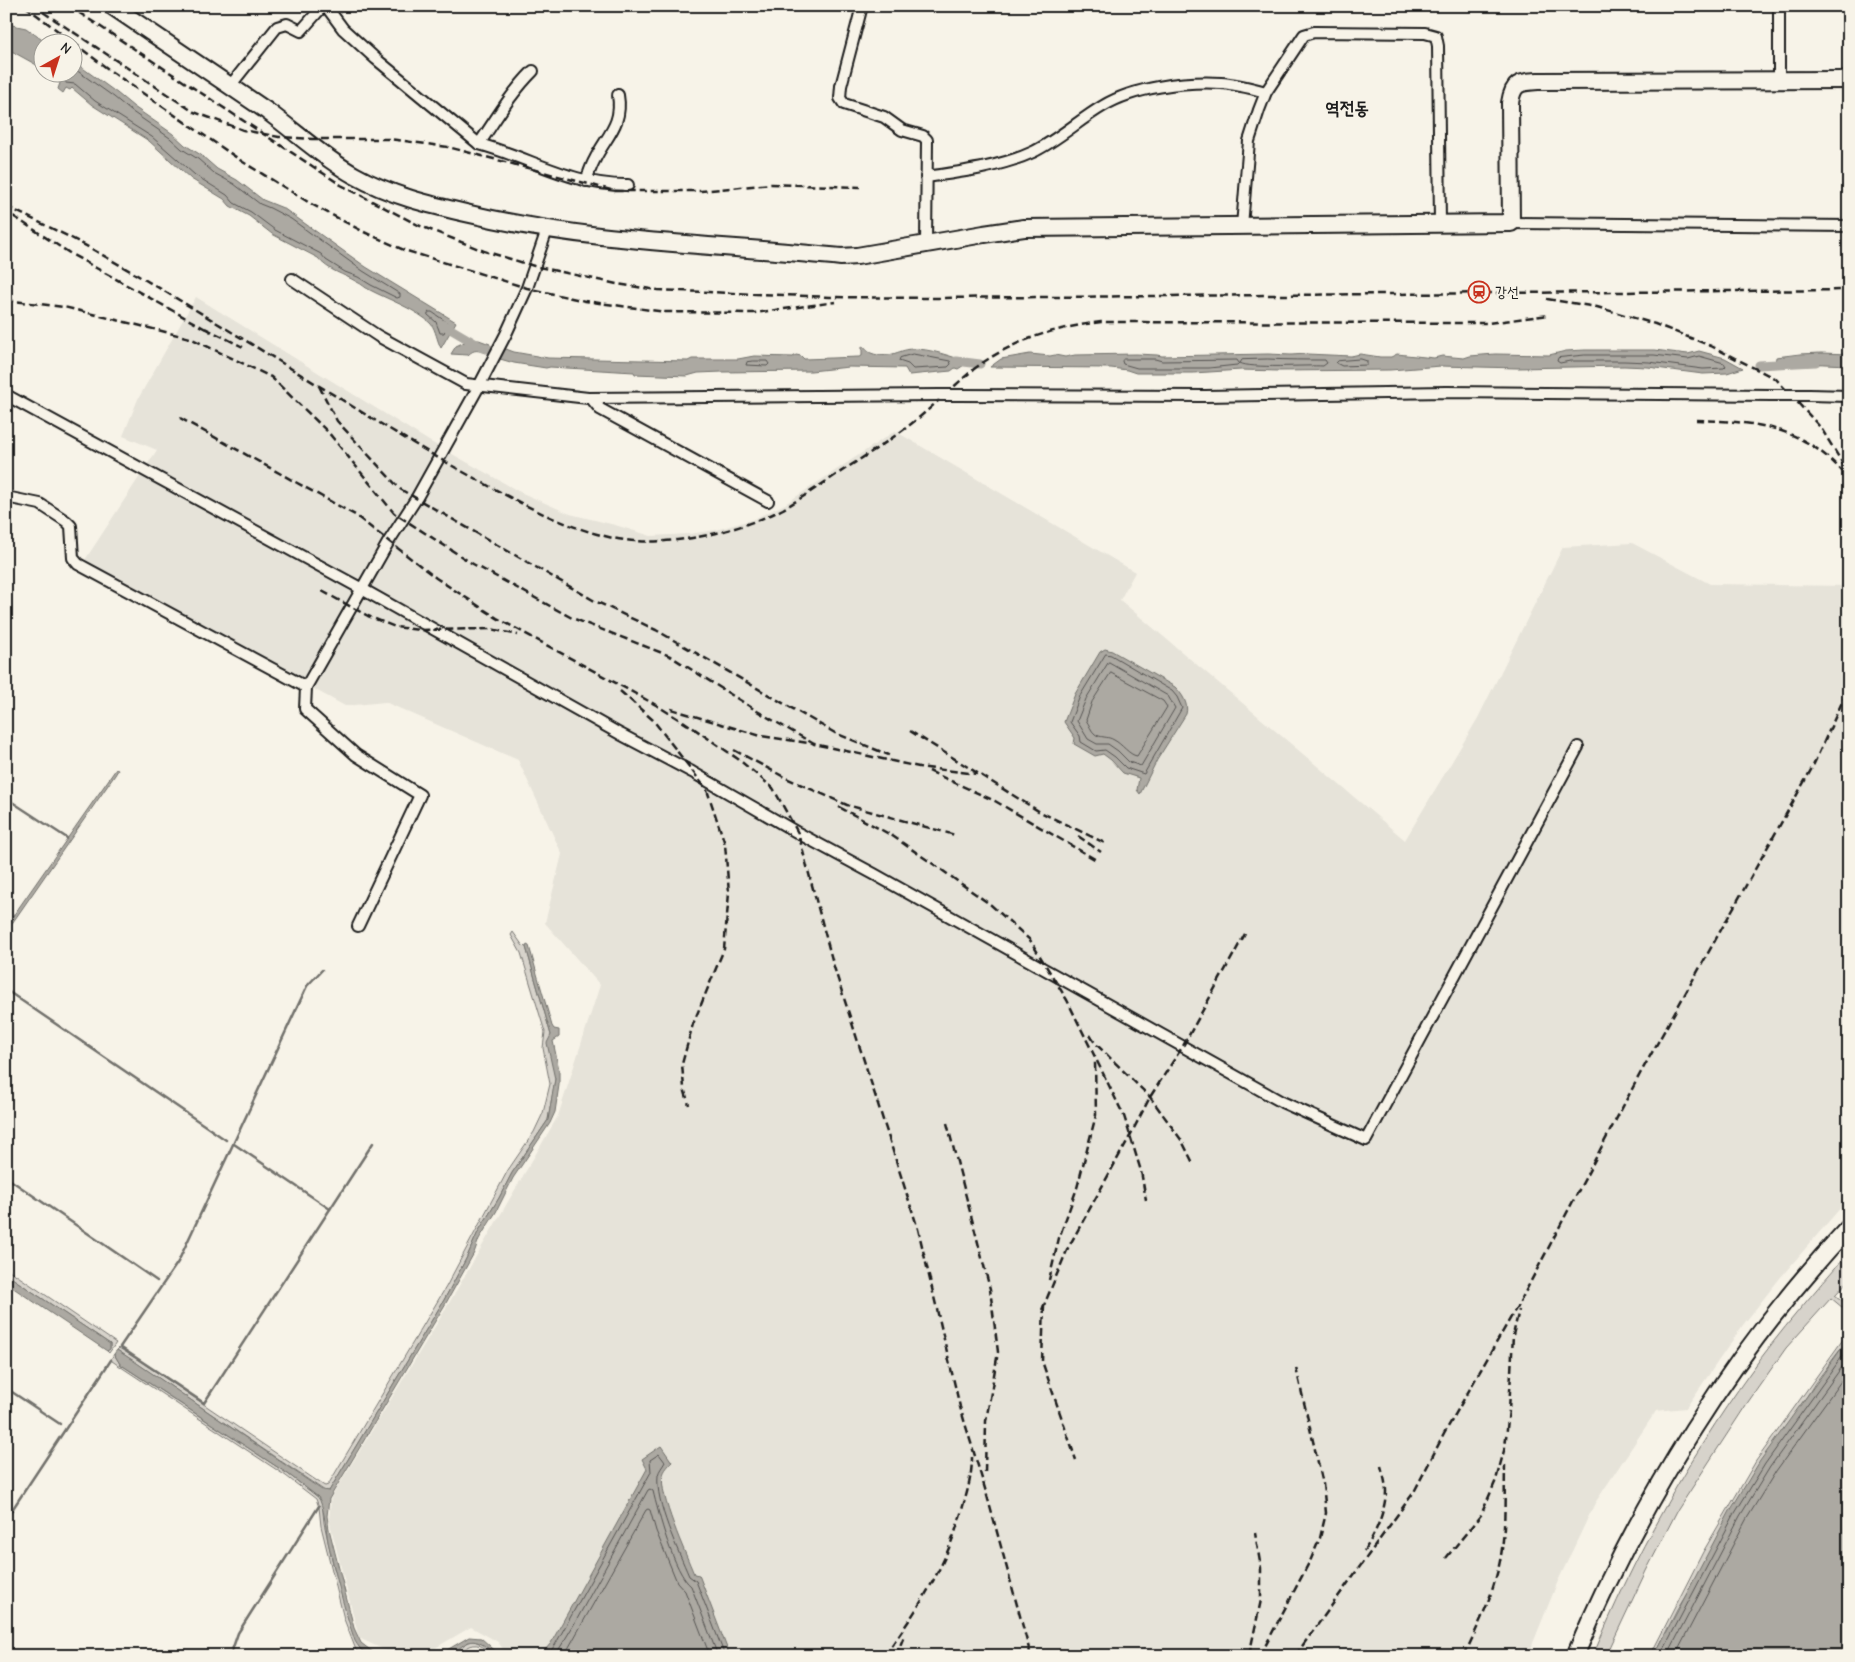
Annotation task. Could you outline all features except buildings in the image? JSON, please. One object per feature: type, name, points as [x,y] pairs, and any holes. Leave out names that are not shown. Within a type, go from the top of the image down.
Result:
[{"type":"main road","points":[[112,6],[269,112],[337,164],[354,175],[401,196],[444,208],[547,230],[841,257],[857,256],[1024,228],[1511,223],[1510,103],[1515,87],[1521,82],[1849,80]]},
{"type":"main road","points":[[1575,1656],[1629,1540],[1690,1435],[1737,1364],[1771,1319],[1849,1227]]},
{"type":"street","points":[[230,86],[277,27],[287,24],[301,31],[324,6],[343,29],[376,59],[479,144],[574,178],[606,185],[628,185]]},
{"type":"street","points":[[862,6],[841,86],[840,98],[844,104],[884,117],[902,130],[923,136],[927,140],[926,245]]},
{"type":"street","points":[[1779,6],[1779,81]]},
{"type":"street","points":[[1242,226],[1249,141],[1266,92],[1304,35],[1314,32],[1425,33],[1436,36],[1438,46],[1440,223]]},
{"type":"street","points":[[479,144],[520,84],[534,72]]},
{"type":"street","points":[[926,178],[1014,160],[1034,151],[1104,106],[1141,91],[1170,86],[1221,83],[1266,92]]},
{"type":"street","points":[[586,180],[595,158],[618,118],[620,108],[618,95]]},
{"type":"street","points":[[1511,223],[1849,226]]},
{"type":"street","points":[[358,926],[420,795],[356,754],[305,709],[306,687],[389,541],[416,499],[479,386],[527,288],[547,230]]},
{"type":"street","points":[[292,279],[378,336],[466,384],[591,398],[940,395],[1205,396],[1446,392],[1849,396]]},
{"type":"street","points":[[6,395],[362,589],[1282,1102],[1366,1140],[1578,747]]},
{"type":"street","points":[[591,398],[600,409],[768,501]]},
{"type":"street","points":[[6,497],[40,504],[66,520],[71,526],[73,558],[78,564],[306,687]]},
{"type":"shaded area","points":[[196,297],[429,441],[520,492],[570,514],[651,536],[689,534],[716,530],[754,519],[785,504],[895,431],[1135,572],[1120,600],[1405,840],[1478,718],[1563,547],[1632,543],[1710,584],[1849,586],[1849,1198],[1780,1278],[1743,1325],[1686,1408],[1656,1411],[1595,1503],[1558,1581],[1533,1643],[1530,1656],[508,1656],[498,1642],[471,1627],[430,1651],[393,1654],[359,1638],[329,1520],[331,1498],[442,1315],[558,1116],[600,985],[545,923],[562,854],[518,760],[385,702],[345,706],[83,563],[157,450],[123,436],[138,399]]},
{"type":"shaded area","points":[[513,932],[523,946],[526,947],[551,1035],[555,1079],[548,1120],[512,1173],[478,1232],[444,1300],[329,1491],[325,1491],[117,1350],[119,1348],[140,1361],[323,1485],[328,1485],[446,1287],[508,1170],[534,1132],[543,1113],[550,1084],[543,1048],[545,1032],[521,953],[511,935]]},
{"type":"shaded area","points":[[1849,1252],[1849,1280],[1835,1295],[1849,1306],[1849,1313],[1831,1298],[1786,1348],[1748,1402],[1677,1511],[1606,1656],[1593,1656],[1644,1546],[1683,1475],[1705,1440],[1761,1357]]},
{"type":"shaded area","points":[[6,1268],[116,1343],[109,1353],[107,1351],[110,1348],[110,1344],[6,1274]]},
{"type":"shaded area","points":[[1849,1331],[1849,1338],[1815,1383],[1677,1610],[1654,1656],[1650,1656],[1703,1552],[1756,1461]]},
{"type":"shaded area","points":[[114,1354],[120,1364],[288,1474],[318,1497],[322,1502],[324,1523],[334,1568],[360,1649],[369,1656],[364,1656],[356,1650],[344,1619],[316,1499],[286,1476],[112,1361],[111,1359]]},
{"type":"shaded area","points":[[474,1641],[485,1645],[497,1656],[494,1656],[479,1645],[474,1645],[452,1655],[444,1656],[469,1642]]},
{"type":"water","points":[[6,19],[12,25],[26,28],[32,32],[32,62],[6,48]]},
{"type":"water","points":[[82,68],[201,155],[217,169],[237,180],[263,200],[283,208],[366,267],[456,322],[441,348],[433,326],[418,314],[331,269],[318,258],[272,234],[249,216],[230,206],[224,199],[191,179],[149,141],[92,105],[72,88],[70,90],[66,88],[63,93],[58,89],[60,83],[82,82]]},
{"type":"water","points":[[469,340],[479,340],[490,344],[485,353],[476,351],[468,355],[451,354],[456,346]]},
{"type":"water","points":[[498,346],[514,352],[548,358],[688,361],[692,359],[738,359],[754,356],[793,357],[796,355],[804,359],[859,357],[862,356],[862,346],[869,352],[877,355],[888,355],[919,349],[969,362],[951,371],[909,375],[905,368],[849,367],[811,371],[698,373],[687,376],[546,368],[514,363],[493,357]]},
{"type":"water","points":[[1654,350],[1688,354],[1699,351],[1725,358],[1743,368],[1727,373],[1703,374],[1624,366],[1517,368],[1441,366],[1390,370],[1241,370],[1193,373],[1136,373],[1111,368],[990,367],[1001,359],[1030,354],[1065,357],[1075,355],[1136,354],[1162,356],[1307,354],[1351,356],[1360,354],[1391,357],[1397,354],[1434,358],[1442,356],[1464,358],[1495,354],[1549,355],[1566,351]]},
{"type":"water","points":[[1821,353],[1849,354],[1849,365],[1775,364],[1776,357]]},
{"type":"water","points":[[1105,649],[1112,651],[1175,687],[1186,703],[1186,714],[1157,760],[1140,794],[1137,790],[1139,778],[1123,773],[1103,754],[1095,756],[1074,744],[1075,738],[1064,722],[1075,694],[1100,652]]},
{"type":"water","points":[[116,769],[118,770],[115,775],[6,932],[6,926]]},
{"type":"water","points":[[527,945],[529,946],[552,1026],[554,1029],[559,1030],[559,1037],[553,1041],[559,1070],[555,1112],[550,1123],[513,1178],[446,1303],[329,1499],[327,1516],[329,1529],[354,1628],[361,1643],[378,1656],[370,1655],[359,1648],[351,1629],[331,1555],[322,1506],[318,1497],[288,1474],[120,1364],[114,1354],[117,1350],[322,1490],[329,1491],[444,1300],[478,1232],[512,1173],[548,1120],[555,1079],[547,1043],[551,1035]]},
{"type":"water","points":[[6,1274],[110,1344],[110,1349],[107,1351],[6,1283]]},
{"type":"water","points":[[1849,1338],[1849,1656],[1654,1656],[1730,1511],[1760,1461]]},
{"type":"water","points":[[661,1446],[672,1462],[665,1469],[663,1475],[665,1496],[669,1509],[694,1574],[699,1575],[730,1656],[540,1656],[551,1643],[647,1469],[642,1459]]},
{"type":"water","points":[[469,1637],[481,1638],[501,1656],[497,1656],[477,1642],[471,1641],[447,1655],[437,1656]]},
{"type":"waterway","points":[[442,324],[483,348],[502,352]]},
{"type":"waterway","points":[[956,361],[980,364]]},
{"type":"waterway","points":[[1759,365],[1816,362]]},
{"type":"waterway","points":[[6,798],[67,838]]},
{"type":"waterway","points":[[322,970],[307,986],[178,1262],[120,1347],[204,1403],[373,1143]]},
{"type":"waterway","points":[[6,990],[226,1140]]},
{"type":"waterway","points":[[234,1144],[330,1209]]},
{"type":"waterway","points":[[6,1177],[157,1281]]},
{"type":"waterway","points":[[6,1519],[111,1360]]},
{"type":"waterway","points":[[6,1388],[60,1424]]},
{"type":"waterway","points":[[230,1656],[238,1633],[319,1506]]},
{"type":"railway","points":[[25,6],[112,72],[243,162],[313,205],[364,232],[404,250],[527,288],[585,301],[665,312],[754,313],[836,302]]},
{"type":"railway","points":[[69,6],[341,185],[418,225],[484,251],[534,266],[617,284],[658,290],[831,297],[931,298],[1849,290]]},
{"type":"railway","points":[[43,12],[194,112],[243,130],[279,137],[390,139],[448,147],[615,191],[701,191],[771,184],[860,187]]},
{"type":"railway","points":[[6,206],[80,242],[219,324],[411,442],[509,497],[577,528],[613,538],[633,541],[677,540],[699,537],[744,525],[783,509],[911,424],[988,359],[1018,343],[1050,332],[1101,322],[1488,323],[1549,315]]},
{"type":"railway","points":[[13,216],[71,254],[211,332]]},
{"type":"railway","points":[[1547,299],[1597,307],[1655,324],[1711,346],[1776,379],[1821,428],[1849,474]]},
{"type":"railway","points":[[6,300],[64,307],[190,338],[271,377],[328,432],[394,513],[473,564],[572,618],[670,656],[757,711],[814,744],[919,767],[977,774]]},
{"type":"railway","points":[[205,328],[243,347]]},
{"type":"railway","points":[[319,386],[337,421],[400,489],[593,600],[656,630],[835,733],[889,755]]},
{"type":"railway","points":[[180,418],[355,515],[436,578],[497,618],[656,705],[688,725]]},
{"type":"railway","points":[[1696,420],[1738,422],[1775,429],[1809,444],[1842,471]]},
{"type":"railway","points":[[322,591],[368,616],[395,627],[419,630],[491,629],[518,635]]},
{"type":"railway","points":[[1295,1656],[1414,1492],[1444,1434],[1522,1298],[1640,1074],[1812,768],[1849,687]]},
{"type":"railway","points":[[620,691],[653,720],[707,790],[725,844],[729,893],[724,949],[693,1024],[682,1064],[684,1088],[689,1105]]},
{"type":"railway","points":[[671,709],[761,736],[809,743]]},
{"type":"railway","points":[[683,721],[738,759],[773,788],[798,833],[834,967],[918,1229],[960,1407],[986,1492],[1031,1656]]},
{"type":"railway","points":[[910,731],[1040,812],[1107,844]]},
{"type":"railway","points":[[734,750],[786,778],[847,805],[955,835]]},
{"type":"railway","points":[[929,771],[995,801],[1098,861]]},
{"type":"railway","points":[[839,807],[891,835],[939,868],[991,905],[1030,940],[1067,1000],[1124,1116],[1141,1171],[1146,1200]]},
{"type":"railway","points":[[1078,836],[1101,852]]},
{"type":"railway","points":[[1042,1310],[1068,1248],[1150,1097],[1183,1046],[1246,932]]},
{"type":"railway","points":[[1090,1035],[1095,1043],[1150,1097],[1182,1141],[1194,1165]]},
{"type":"railway","points":[[1049,1280],[1059,1238],[1077,1188],[1096,1115],[1095,1062]]},
{"type":"railway","points":[[947,1123],[990,1289],[998,1352],[986,1421],[985,1474]]},
{"type":"railway","points":[[1044,1305],[1042,1361],[1076,1460]]},
{"type":"railway","points":[[1446,1558],[1481,1515],[1496,1480],[1505,1447],[1513,1335],[1519,1310]]},
{"type":"railway","points":[[1260,1656],[1311,1559],[1320,1538],[1326,1513],[1323,1484],[1296,1368]]},
{"type":"railway","points":[[884,1656],[920,1603],[941,1566],[957,1527],[968,1488],[972,1457]]},
{"type":"railway","points":[[1464,1656],[1486,1607],[1500,1563],[1504,1521],[1505,1465]]},
{"type":"railway","points":[[1364,1551],[1376,1531],[1384,1507],[1386,1489],[1381,1466]]},
{"type":"railway","points":[[1249,1656],[1261,1600],[1261,1568],[1255,1533]]},
{"type":"railway","points":[[896,1656],[904,1636]]},
{"type":"place","name":"강선","points":[[1479,292]]},
{"type":"district","name":"역전동","points":[[1347,108]]}]
